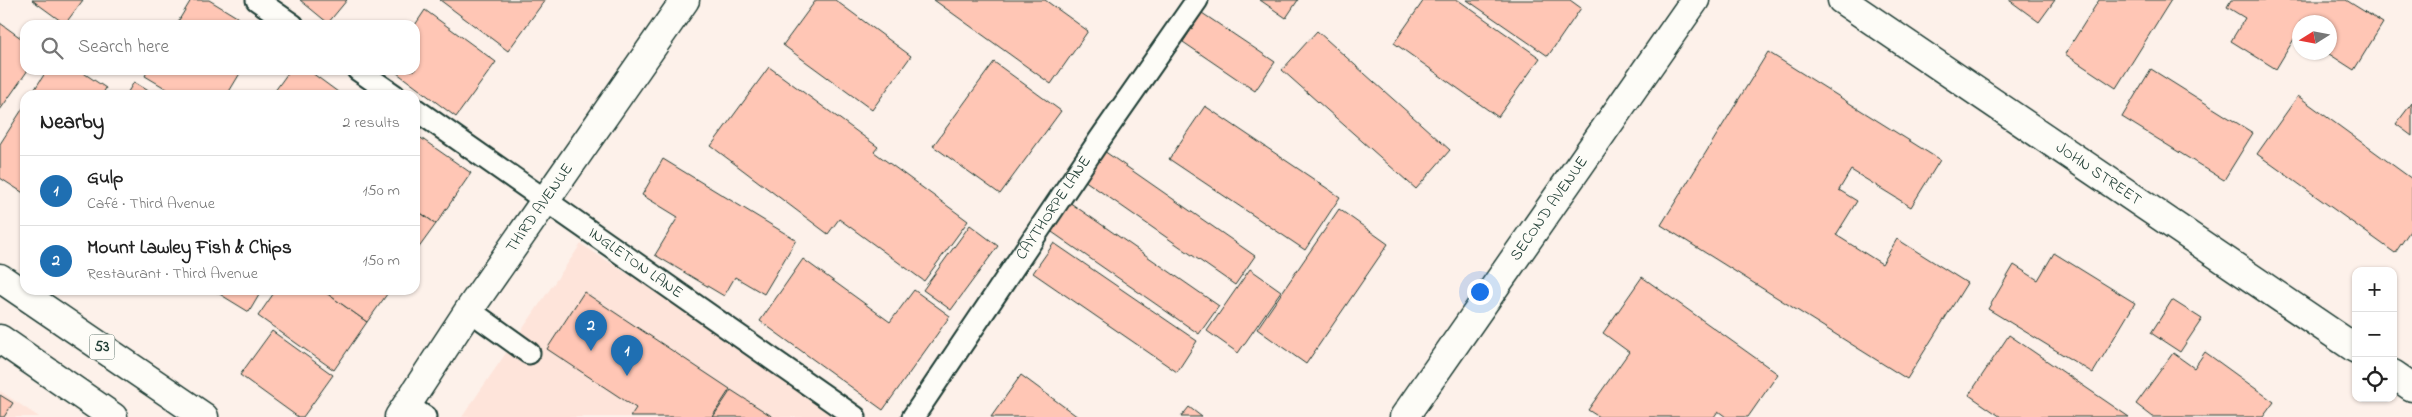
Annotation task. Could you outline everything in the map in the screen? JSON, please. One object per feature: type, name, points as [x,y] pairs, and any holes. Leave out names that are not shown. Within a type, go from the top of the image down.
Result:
[{"type":"street","name":"THIRD AVENUE","points":[[410,413],[469,310],[685,0]]},
{"type":"street","name":"SECOND AVENUE","points":[[1404,417],[1695,0]]},
{"type":"street","name":"JOHN STREET","points":[[1842,0],[2352,345]]},
{"type":"street","name":"53","points":[[0,278],[20,292]]},
{"type":"street","name":"53","points":[[25,295],[204,417]]},
{"type":"street","points":[[0,339],[113,417]]},
{"type":"street","points":[[2397,377],[2412,387]]},
{"type":"lane","points":[[257,0],[287,20]]},
{"type":"lane","name":"CAYTHORPE LANE","points":[[913,417],[1100,139],[1197,0]]},
{"type":"lane","points":[[365,75],[387,90]]},
{"type":"lane","name":"INGLETON LANE","points":[[420,112],[855,417]]},
{"type":"lane","points":[[469,310],[529,353]]},
{"type":"shaded area","points":[[581,244],[851,417],[462,417]]},
{"type":"shaded area","points":[[0,391],[39,417],[0,417]]},
{"type":"building","points":[[32,0],[83,0],[68,20],[60,20]]},
{"type":"building","points":[[191,0],[209,0],[242,20],[179,20]]},
{"type":"building","points":[[300,0],[347,0],[330,20],[324,20]]},
{"type":"building","points":[[440,0],[545,0],[508,51]]},
{"type":"building","points":[[816,0],[835,0],[911,56],[872,110],[783,45]]},
{"type":"building","points":[[934,0],[1045,0],[1088,31],[1051,84]]},
{"type":"building","points":[[1260,0],[1298,0],[1286,18]]},
{"type":"building","points":[[1424,0],[1458,0],[1540,58],[1498,117],[1394,43]]},
{"type":"building","points":[[1467,0],[1570,0],[1581,8],[1548,56]]},
{"type":"building","points":[[2009,0],[2055,0],[2039,22]]},
{"type":"building","points":[[2099,0],[2171,0],[2116,88],[2065,54]]},
{"type":"building","points":[[2231,0],[2346,0],[2383,23],[2354,70],[2337,59],[2337,15],[2292,15],[2292,42],[2276,69],[2231,41],[2245,18],[2227,7]]},
{"type":"building","points":[[425,10],[496,62],[456,117],[400,75],[420,75],[420,20],[418,20]]},
{"type":"building","points":[[1202,13],[1275,62],[1255,91],[1183,42]]},
{"type":"building","points":[[0,23],[20,37],[20,75],[24,75],[0,110]]},
{"type":"building","points":[[1317,31],[1450,150],[1416,189],[1282,70]]},
{"type":"building","points":[[1768,52],[1940,160],[1911,207],[1851,170],[1839,190],[1857,201],[1836,235],[1882,264],[1897,239],[1967,283],[1907,379],[1661,225]]},
{"type":"building","points":[[994,62],[1061,111],[1000,194],[933,146]]},
{"type":"building","points":[[769,67],[878,147],[874,152],[968,221],[924,281],[839,219],[828,234],[711,146]]},
{"type":"building","points":[[2151,69],[2253,133],[2224,180],[2122,117]]},
{"type":"building","points":[[44,75],[86,75],[106,88],[105,90],[34,90]]},
{"type":"building","points":[[239,75],[230,90],[169,90],[145,76]]},
{"type":"building","points":[[286,75],[315,75],[335,90],[276,90]]},
{"type":"building","points":[[134,82],[147,90],[129,90]]},
{"type":"building","points":[[2298,96],[2412,179],[2412,228],[2395,253],[2257,154]]},
{"type":"building","points":[[2412,103],[2412,136],[2396,124]]},
{"type":"building","points":[[1205,106],[1340,197],[1305,250],[1169,159]]},
{"type":"building","points":[[20,113],[20,191],[0,178],[0,144]]},
{"type":"building","points":[[420,137],[471,173],[436,224],[420,213]]},
{"type":"building","points":[[1104,151],[1255,256],[1235,285],[1084,180]]},
{"type":"building","points":[[663,159],[796,240],[764,294],[735,277],[724,296],[655,255],[678,217],[642,195]]},
{"type":"building","points":[[1069,202],[1219,306],[1199,334],[1049,230]]},
{"type":"building","points":[[1339,209],[1388,244],[1306,364],[1257,329]]},
{"type":"building","points":[[420,213],[436,224],[420,246]]},
{"type":"building","points":[[970,225],[998,246],[951,310],[923,290]]},
{"type":"building","points":[[1054,243],[1197,341],[1177,372],[1033,273]]},
{"type":"building","points":[[2054,253],[2135,303],[2093,373],[1988,309],[2014,265],[2038,280]]},
{"type":"building","points":[[803,259],[890,322],[914,290],[950,316],[883,410],[760,321]]},
{"type":"building","points":[[1250,269],[1281,291],[1238,353],[1207,331]]},
{"type":"building","points":[[1642,277],[1778,374],[1748,417],[1726,417],[1718,411],[1714,417],[1599,417],[1588,410],[1629,352],[1603,333]]},
{"type":"building","points":[[584,292],[730,389],[712,417],[630,417],[636,408],[547,349]]},
{"type":"building","points":[[221,295],[259,295],[249,312]]},
{"type":"building","points":[[273,295],[329,295],[367,322],[334,370],[258,316]]},
{"type":"building","points":[[329,295],[386,295],[367,322]]},
{"type":"building","points":[[2172,300],[2202,319],[2180,352],[2151,333]]},
{"type":"building","points":[[272,331],[333,375],[303,417],[298,417],[240,375]]},
{"type":"building","points":[[2009,335],[2129,417],[2001,417],[1969,395]]},
{"type":"building","points":[[2205,352],[2274,402],[2263,417],[2153,417],[2136,404],[2173,353],[2194,368]]},
{"type":"building","points":[[1021,375],[1078,417],[991,417]]},
{"type":"building","points":[[731,390],[773,417],[713,417]]},
{"type":"building","points":[[0,395],[13,403],[4,417],[0,417]]},
{"type":"building","points":[[1189,407],[1202,417],[1181,417]]},
{"type":"place","name":"Mount Lawley Fish & Chips","points":[[591,351]]},
{"type":"place","name":"Gulp","points":[[627,376]]}]
